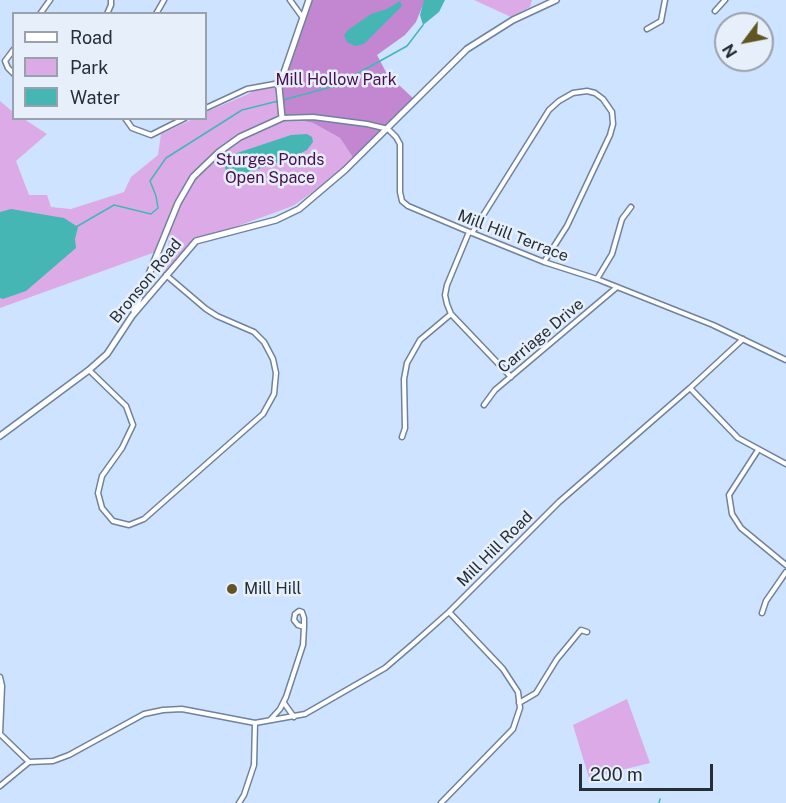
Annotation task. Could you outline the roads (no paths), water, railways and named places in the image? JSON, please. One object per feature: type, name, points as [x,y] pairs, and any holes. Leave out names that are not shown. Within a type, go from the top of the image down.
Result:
[{"type":"main road","points":[[132,316],[178,202],[194,177],[219,152],[240,137],[282,117],[279,85],[309,0]]},
{"type":"main road","name":"Bronson Road","points":[[0,436],[89,370],[106,354],[132,316],[196,241],[276,220],[298,209],[345,170],[467,48],[513,20],[556,0]]},
{"type":"street","points":[[290,0],[303,18]]},
{"type":"street","points":[[647,28],[660,21],[665,0]]},
{"type":"street","points":[[715,11],[725,0]]},
{"type":"street","points":[[12,52],[5,61],[12,72]]},
{"type":"street","points":[[207,108],[247,89],[279,85]]},
{"type":"street","points":[[511,377],[451,314],[446,300],[446,290],[470,233],[549,110],[573,93],[587,91],[595,93],[608,104],[612,112],[613,124],[610,135],[567,226],[544,262]]},
{"type":"street","points":[[282,117],[313,117],[388,129]]},
{"type":"street","points":[[127,120],[132,128],[148,135],[181,120]]},
{"type":"street","name":"Mill Hill Terrace","points":[[388,129],[400,144],[399,187],[403,202],[424,214],[470,233],[544,262],[597,279],[713,325],[786,360]]},
{"type":"street","points":[[597,279],[612,254],[622,219],[631,207]]},
{"type":"street","points":[[89,370],[126,406],[133,425],[122,448],[102,476],[98,493],[102,508],[113,520],[129,525],[144,519],[263,414],[274,394],[276,373],[273,359],[264,342],[254,332],[206,309],[166,275]]},
{"type":"street","name":"Carriage Drive","points":[[484,405],[495,390],[617,287]]},
{"type":"street","points":[[402,437],[405,428],[404,379],[407,363],[420,340],[451,314]]},
{"type":"street","name":"Mill Hill Road","points":[[29,762],[53,760],[69,755],[144,714],[163,710],[182,708],[255,723],[294,717],[309,712],[384,668],[449,612],[558,502],[743,339]]},
{"type":"street","points":[[690,387],[738,438],[786,464]]},
{"type":"street","points":[[758,450],[729,495],[732,514],[741,528],[786,565]]},
{"type":"street","points":[[762,614],[766,601],[786,572]]},
{"type":"street","points":[[441,803],[513,729],[519,715],[518,692],[503,669],[449,612]]},
{"type":"street","points":[[270,721],[284,703],[303,645],[304,627]]},
{"type":"street","points":[[519,703],[536,693],[557,659],[581,630],[587,632]]},
{"type":"street","points":[[0,678],[2,686],[0,735],[29,762],[0,786]]},
{"type":"street","points":[[284,703],[294,717]]},
{"type":"street","points":[[239,803],[254,765],[255,723]]},
{"type":"water","points":[[424,0],[445,0],[439,12],[423,25],[420,15]]},
{"type":"water","points":[[400,1],[402,6],[364,44],[355,46],[347,42],[344,35],[348,30],[371,14],[387,9]]},
{"type":"water","points":[[307,134],[312,137],[313,142],[307,150],[289,159],[230,176],[225,168],[228,161],[237,153],[291,135]]},
{"type":"water","points":[[11,209],[64,218],[78,227],[75,239],[76,248],[26,291],[3,299],[0,298],[0,212]]},
{"type":"waterway","points":[[283,100],[335,86],[407,46],[423,25]]},
{"type":"waterway","points":[[76,227],[114,205],[151,214],[158,208],[150,181],[166,158],[242,110],[278,101]]},
{"type":"waterway","points":[[659,803],[660,799]]},
{"type":"place","name":"Mill Hill","points":[[232,589]]},
{"type":"park label","name":"Mill Hollow Park","points":[[336,80]]},
{"type":"park label","name":"Sturges Ponds Open Space","points":[[270,169]]}]
